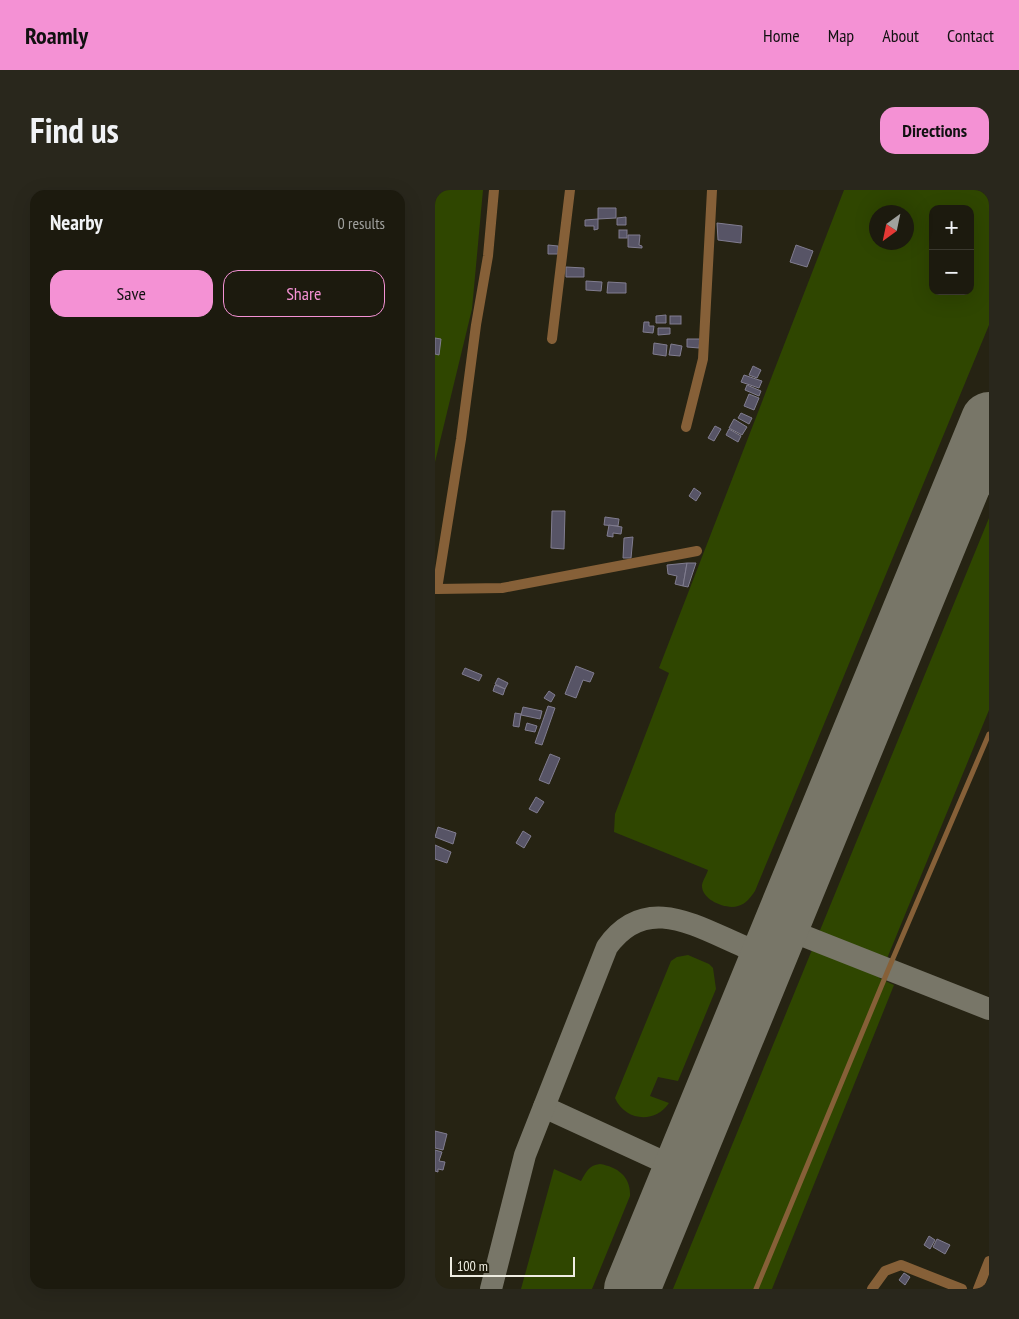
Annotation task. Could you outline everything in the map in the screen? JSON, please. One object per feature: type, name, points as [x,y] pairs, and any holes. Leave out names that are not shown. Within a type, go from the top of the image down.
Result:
[{"type":"street","points":[[493,190],[488,256],[476,325],[460,448],[436,589],[502,588],[697,551]]},
{"type":"street","points":[[552,339],[570,190]]},
{"type":"street","points":[[686,427],[703,359],[712,190]]},
{"type":"street","points":[[977,1289],[989,1261]]},
{"type":"street","points":[[872,1289],[885,1271],[901,1265],[962,1289]]},
{"type":"lane","points":[[757,1289],[891,962],[989,734]]},
{"type":"green space","points":[[435,190],[483,190],[472,309],[435,462]]},
{"type":"green space","points":[[844,190],[989,190],[989,325],[755,891],[746,902],[738,906],[727,907],[715,903],[706,895],[702,885],[708,870],[614,832],[615,814],[669,673],[659,668]]},
{"type":"green space","points":[[989,518],[989,710],[879,978],[894,985],[772,1289],[673,1289]]},
{"type":"green space","points":[[688,955],[709,964],[713,968],[716,989],[678,1081],[658,1077],[650,1096],[669,1103],[663,1110],[648,1117],[633,1115],[620,1106],[615,1098],[671,961],[677,957]]},
{"type":"green space","points":[[600,1164],[618,1170],[626,1178],[630,1189],[630,1196],[592,1289],[521,1289],[554,1169],[581,1181],[590,1167]]},
{"type":"building","points":[[598,208],[616,208],[616,218],[598,219]]},
{"type":"building","points":[[626,217],[626,225],[617,225],[617,218]]},
{"type":"building","points":[[598,219],[598,229],[594,230],[594,226],[585,226],[585,220]]},
{"type":"building","points":[[717,223],[742,226],[741,243],[718,240]]},
{"type":"building","points":[[619,230],[627,230],[627,238],[619,238]]},
{"type":"building","points":[[628,235],[640,235],[639,245],[642,248],[628,247]]},
{"type":"building","points":[[548,245],[558,246],[558,254],[548,254]]},
{"type":"building","points":[[796,245],[813,251],[807,267],[790,262]]},
{"type":"building","points":[[566,267],[584,268],[584,277],[566,277]]},
{"type":"building","points":[[586,281],[602,282],[601,291],[586,290]]},
{"type":"building","points":[[608,282],[626,283],[626,293],[607,293]]},
{"type":"building","points":[[666,315],[666,323],[656,323],[656,316]]},
{"type":"building","points":[[670,316],[681,316],[681,324],[670,324]]},
{"type":"building","points":[[644,322],[649,322],[649,326],[654,326],[653,333],[643,332]]},
{"type":"building","points":[[658,328],[670,328],[670,334],[658,335]]},
{"type":"building","points":[[435,338],[441,339],[439,355],[435,354]]},
{"type":"building","points":[[687,339],[700,339],[699,348],[687,347]]},
{"type":"building","points":[[654,343],[667,345],[666,356],[653,354]]},
{"type":"building","points":[[671,344],[682,346],[680,356],[669,355]]},
{"type":"building","points":[[753,366],[761,370],[757,378],[749,375]]},
{"type":"building","points":[[744,375],[762,381],[759,388],[741,382]]},
{"type":"building","points":[[747,385],[761,391],[759,396],[745,390]]},
{"type":"building","points":[[749,394],[759,398],[754,410],[744,406]]},
{"type":"building","points":[[741,413],[752,418],[749,424],[738,418]]},
{"type":"building","points":[[734,419],[747,427],[742,435],[729,428]]},
{"type":"building","points":[[715,426],[721,429],[714,441],[708,438]]},
{"type":"building","points":[[729,429],[741,436],[738,442],[726,435]]},
{"type":"building","points":[[694,488],[701,493],[696,501],[689,496]]},
{"type":"building","points":[[552,511],[565,511],[564,549],[551,548]]},
{"type":"building","points":[[605,517],[619,519],[618,526],[604,525]]},
{"type":"building","points":[[609,525],[622,527],[621,534],[613,533],[613,537],[607,536]]},
{"type":"building","points":[[633,537],[631,558],[623,558],[624,538]]},
{"type":"building","points":[[687,563],[683,586],[675,584],[677,576],[668,574],[667,565]]},
{"type":"building","points":[[687,563],[696,563],[688,587],[683,586]]},
{"type":"building","points":[[576,666],[594,673],[590,682],[583,680],[576,698],[565,694]]},
{"type":"building","points":[[465,668],[482,675],[479,681],[462,674]]},
{"type":"building","points":[[498,678],[508,683],[505,689],[495,684]]},
{"type":"building","points":[[495,685],[505,689],[503,695],[493,691]]},
{"type":"building","points":[[549,691],[555,695],[551,702],[544,698]]},
{"type":"building","points":[[548,706],[555,708],[542,745],[535,743]]},
{"type":"building","points":[[523,707],[542,711],[540,719],[521,715]]},
{"type":"building","points":[[515,713],[521,714],[519,727],[513,726]]},
{"type":"building","points":[[527,723],[537,726],[535,732],[525,730]]},
{"type":"building","points":[[550,754],[560,758],[549,784],[539,780]]},
{"type":"building","points":[[536,797],[544,802],[537,813],[529,809]]},
{"type":"building","points":[[438,827],[456,833],[453,844],[435,837]]},
{"type":"building","points":[[523,831],[531,836],[524,848],[516,843]]},
{"type":"building","points":[[435,845],[451,852],[447,863],[435,859]]},
{"type":"building","points":[[435,1131],[447,1134],[443,1150],[435,1148]]},
{"type":"building","points":[[435,1150],[442,1152],[439,1161],[445,1162],[443,1170],[438,1169],[438,1172],[435,1171]]},
{"type":"building","points":[[929,1236],[935,1240],[930,1249],[924,1245]]},
{"type":"building","points":[[937,1239],[950,1245],[945,1254],[933,1247]]},
{"type":"building","points":[[904,1273],[910,1277],[905,1285],[899,1280]]},
{"type":"taxiway","points":[[947,522],[958,506],[989,480]]},
{"type":"taxiway","points":[[491,1289],[525,1155],[607,947],[622,930],[638,921],[655,918],[673,919],[691,924],[745,947]]},
{"type":"taxiway","points":[[781,927],[989,1009]]},
{"type":"taxiway","points":[[760,978],[760,968],[757,960],[745,947],[760,948],[765,946],[779,933]]},
{"type":"taxiway","points":[[544,1107],[681,1170]]},
{"type":"runway","points":[[632,1289],[989,420]]}]
